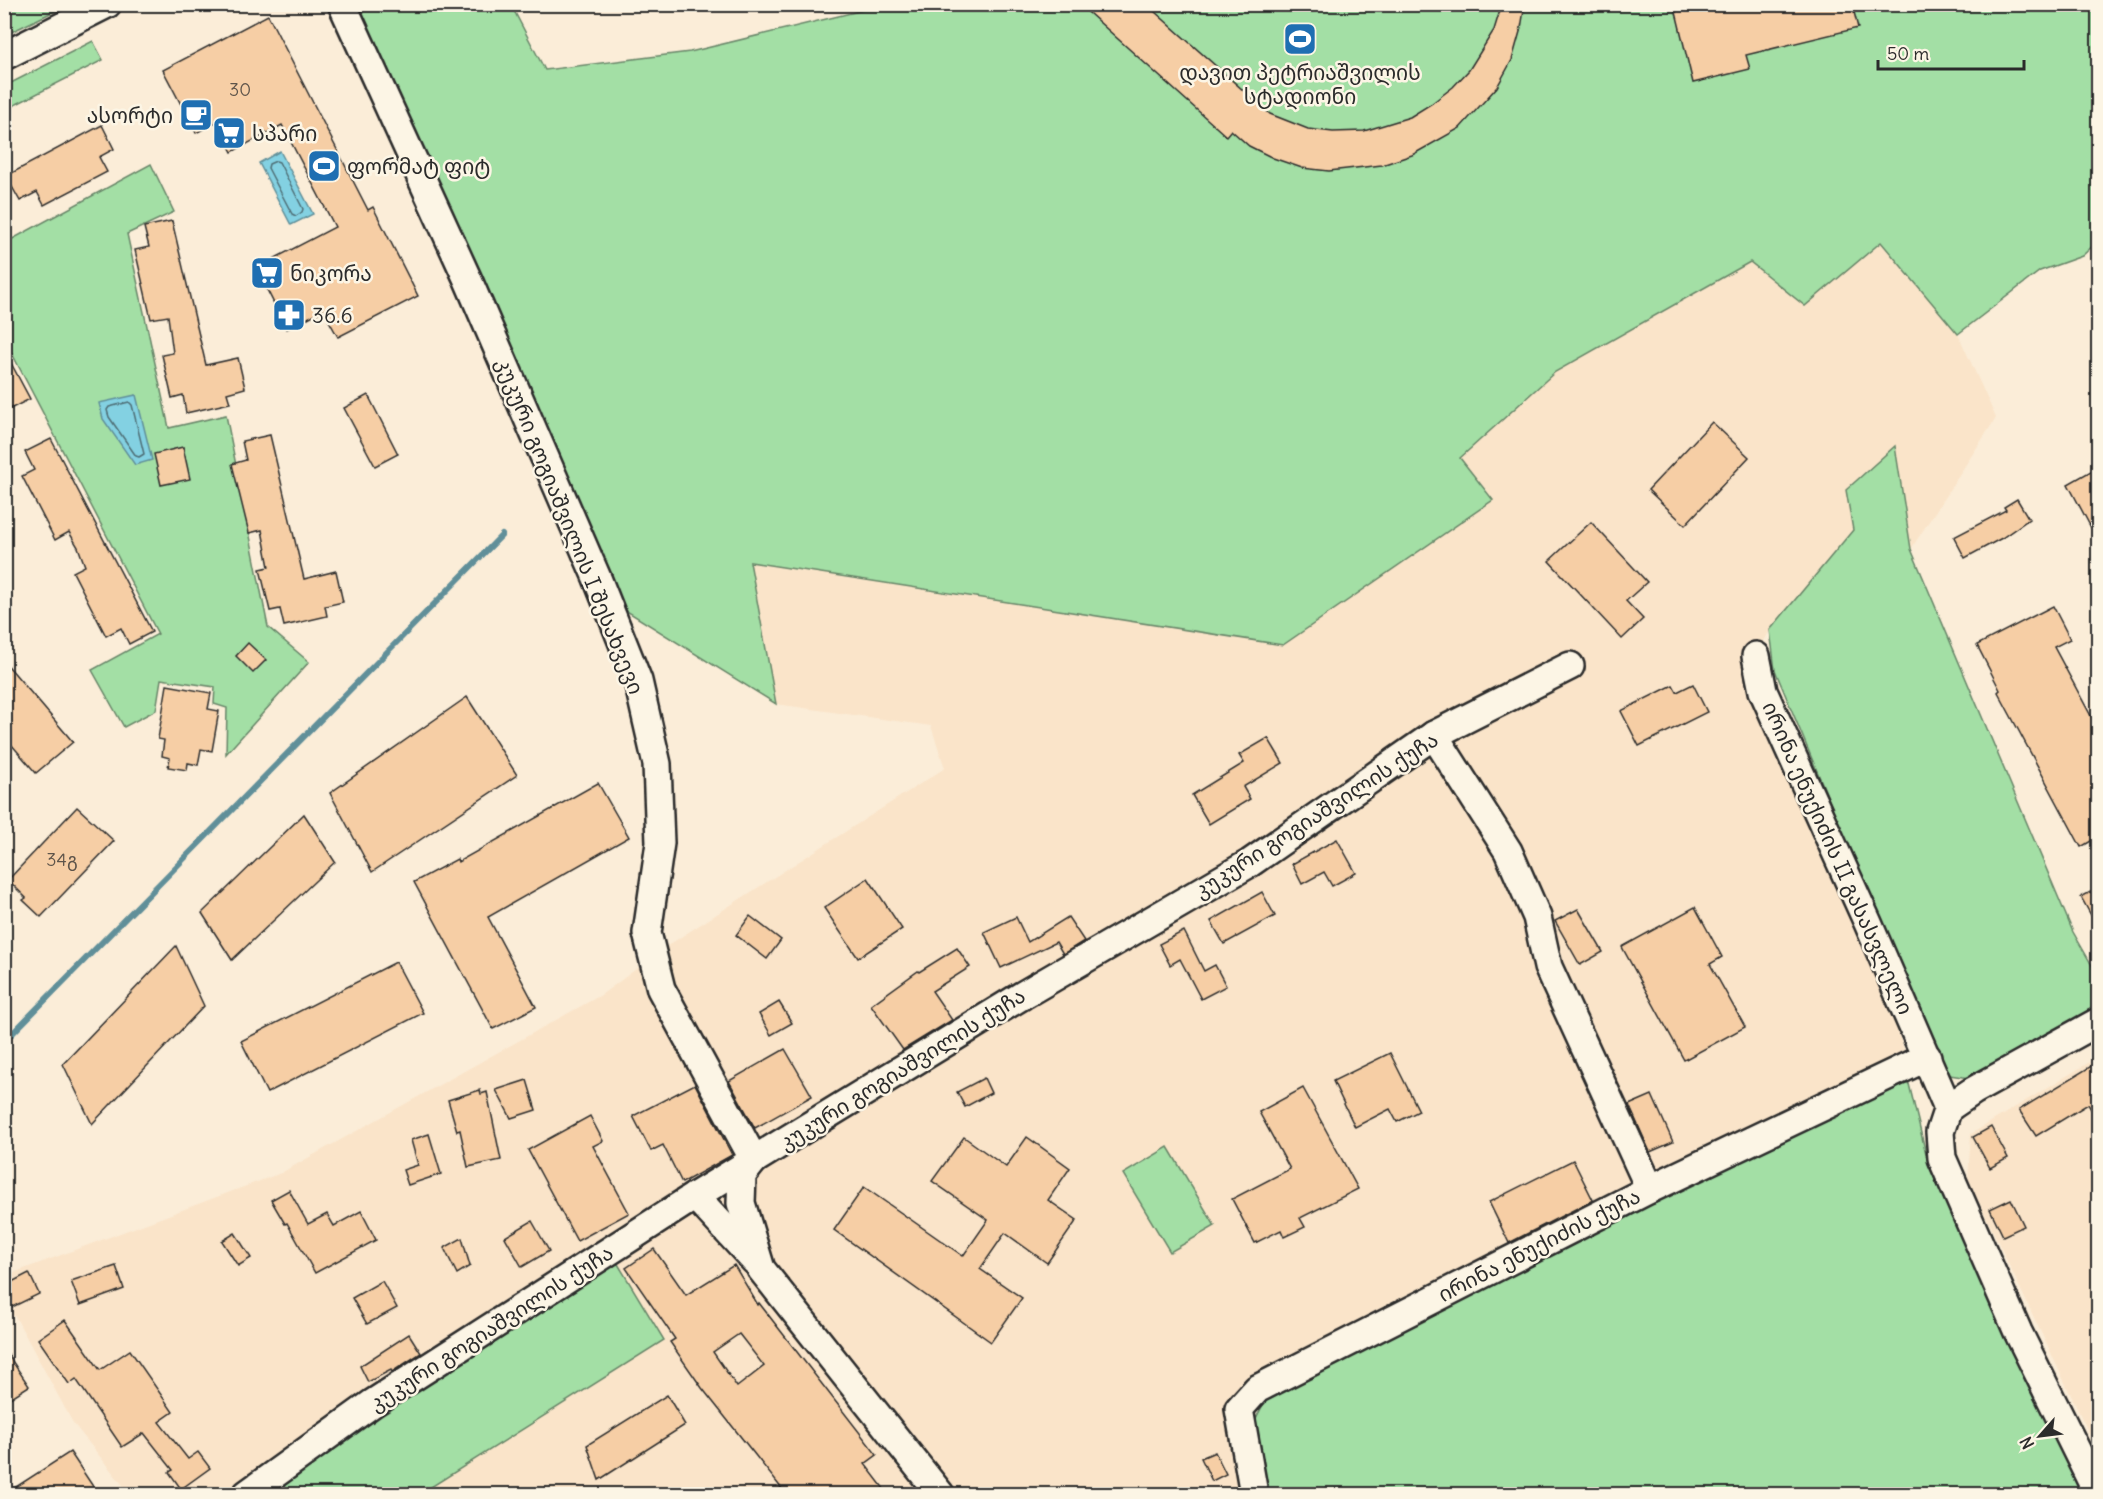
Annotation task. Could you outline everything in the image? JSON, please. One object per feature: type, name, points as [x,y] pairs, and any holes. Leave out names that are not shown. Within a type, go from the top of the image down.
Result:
[{"type":"street","points":[[4,56],[107,4]]},
{"type":"street","name":"კუკური გოგიაშვილის I შესახვევი","points":[[342,4],[468,280],[597,578],[638,681],[657,764],[660,843],[647,933],[661,989],[754,1160]]},
{"type":"street","name":"ირინა ენუქიძის II გასასვლელი","points":[[1756,657],[1763,691],[1948,1108]]},
{"type":"street","name":"კუკური გოგიაშვილის ქუჩა","points":[[247,1494],[373,1403],[695,1196],[1023,994],[1250,863],[1434,735],[1570,666]]},
{"type":"street","points":[[1434,735],[1508,851],[1537,917],[1548,967],[1650,1189]]},
{"type":"street","points":[[2098,1022],[1973,1090],[1948,1108],[1940,1132],[1942,1158],[2019,1332],[2098,1494]]},
{"type":"street","name":"ირინა ენუქიძის ქუჩა","points":[[1254,1494],[1239,1409],[1257,1389],[1650,1189],[1927,1057]]},
{"type":"street","points":[[754,1160],[742,1175],[741,1203],[761,1269]]},
{"type":"street","points":[[695,1196],[761,1269],[940,1494]]},
{"type":"shaded area","points":[[1881,242],[1958,334],[1996,418],[1911,549],[1895,447],[1846,490],[1853,530],[1770,630],[1756,656],[1816,808],[1907,1058],[1236,1388],[1253,1424],[1266,1494],[130,1494],[73,1423],[15,1316],[5,1318],[5,1276],[281,1173],[601,995],[670,944],[945,768],[931,726],[776,704],[750,562],[1283,645],[1493,499],[1460,458],[1555,372],[1750,262],[1805,305]]},
{"type":"shaded area","points":[[2098,1057],[2098,1452],[1968,1179],[1971,1134]]},
{"type":"green space","points":[[5,4],[67,4],[67,5],[5,35]]},
{"type":"green space","points":[[888,4],[2098,5],[2098,241],[2082,256],[2040,271],[1958,334],[1881,242],[1805,306],[1750,262],[1555,372],[1460,458],[1493,500],[1283,645],[750,562],[776,704],[617,605],[353,5],[511,5],[545,70],[690,52]]},
{"type":"green space","points":[[93,41],[103,60],[5,110],[5,86]]},
{"type":"green space","points":[[151,164],[174,212],[127,234],[169,428],[226,415],[268,627],[309,662],[226,754],[227,708],[214,704],[215,687],[161,679],[156,710],[124,727],[92,670],[158,634],[5,340],[5,243]]},
{"type":"green space","points":[[1895,446],[1911,549],[2073,932],[2098,976],[2098,1006],[1969,1078],[1943,1074],[1775,670],[1770,630],[1853,530],[1846,490]]},
{"type":"green space","points":[[1909,1084],[1929,1166],[2081,1494],[1498,1494],[1496,1491],[1490,1494],[1266,1494],[1253,1424],[1266,1399],[1877,1087]]},
{"type":"green space","points":[[1168,1147],[1215,1226],[1170,1252],[1123,1174]]},
{"type":"green space","points":[[615,1259],[664,1340],[420,1494],[286,1494],[281,1482]]},
{"type":"water","points":[[280,151],[313,214],[291,225],[259,163]]},
{"type":"water","points":[[136,395],[152,460],[135,465],[103,419],[99,403]]},
{"type":"building","points":[[1079,4],[1146,4],[1270,114],[1308,129],[1333,132],[1364,131],[1410,117],[1431,104],[1453,87],[1469,70],[1494,30],[1502,4],[1525,4],[1512,60],[1497,87],[1460,128],[1412,155],[1382,165],[1329,171],[1302,168],[1273,158],[1249,146],[1231,130],[1226,136]]},
{"type":"building","points":[[1674,4],[1852,4],[1858,28],[1746,55],[1750,69],[1693,83]]},
{"type":"building","points":[[268,15],[368,210],[373,207],[418,296],[338,337],[323,310],[287,329],[256,268],[335,227],[282,125],[232,152],[216,122],[196,133],[163,70]]},
{"type":"building","points":[[102,125],[114,149],[99,157],[107,172],[44,205],[37,192],[20,201],[6,176]]},
{"type":"building","points":[[172,221],[206,365],[238,358],[245,388],[227,393],[230,403],[186,413],[183,395],[172,398],[162,355],[173,353],[168,316],[151,319],[135,250],[149,247],[144,227]]},
{"type":"building","points":[[4,350],[30,399],[4,412]]},
{"type":"building","points":[[368,395],[398,454],[375,466],[344,408]]},
{"type":"building","points":[[1712,422],[1749,457],[1685,525],[1648,490]]},
{"type":"building","points":[[270,435],[304,579],[336,571],[343,602],[325,606],[327,616],[284,626],[280,609],[270,611],[260,569],[269,567],[262,530],[249,533],[232,464],[246,460],[242,441]]},
{"type":"building","points":[[51,439],[152,632],[129,644],[121,628],[106,636],[73,572],[85,566],[78,547],[69,532],[55,540],[22,476],[34,470],[25,452]]},
{"type":"building","points":[[183,447],[190,479],[161,485],[154,454]]},
{"type":"building","points":[[2098,467],[2098,541],[2068,484]]},
{"type":"building","points":[[2017,499],[2029,519],[2002,538],[1965,558],[1954,537],[2006,510],[2004,507]]},
{"type":"building","points":[[1591,522],[1647,582],[1626,601],[1643,619],[1622,639],[1549,561]]},
{"type":"building","points":[[2053,606],[2070,639],[2054,647],[2098,729],[2098,837],[2081,847],[1998,692],[2000,690],[1977,645]]},
{"type":"building","points":[[248,643],[266,660],[253,673],[236,656]]},
{"type":"building","points":[[4,661],[73,742],[36,773],[4,736]]},
{"type":"building","points":[[1693,684],[1707,712],[1639,746],[1621,711],[1673,685],[1677,692]]},
{"type":"building","points":[[167,685],[211,693],[208,709],[219,711],[212,751],[201,749],[198,765],[188,763],[187,770],[168,767],[170,758],[162,756],[164,740],[158,739]]},
{"type":"building","points":[[467,697],[517,775],[372,872],[330,793]]},
{"type":"building","points":[[1268,738],[1283,763],[1243,787],[1250,799],[1209,824],[1192,795],[1244,763],[1239,755]]},
{"type":"building","points":[[598,783],[629,837],[488,917],[536,1007],[493,1029],[414,882],[457,859],[458,862]]},
{"type":"building","points":[[77,807],[114,841],[41,917],[23,900],[26,898],[8,880]]},
{"type":"building","points":[[304,814],[335,862],[232,960],[202,913]]},
{"type":"building","points":[[1337,839],[1356,873],[1332,886],[1324,872],[1302,884],[1292,864]]},
{"type":"building","points":[[868,878],[902,929],[858,958],[824,908]]},
{"type":"building","points":[[2098,888],[2098,928],[2081,897]]},
{"type":"building","points":[[1262,892],[1275,916],[1224,944],[1211,921]]},
{"type":"building","points":[[1695,907],[1722,957],[1710,964],[1745,1027],[1684,1060],[1622,947]]},
{"type":"building","points":[[1578,909],[1603,952],[1580,965],[1555,921]]},
{"type":"building","points":[[750,916],[781,940],[767,959],[736,935]]},
{"type":"building","points":[[1016,917],[1028,942],[1068,917],[1084,941],[1063,954],[1056,942],[1001,968],[984,932]]},
{"type":"building","points":[[1184,931],[1204,971],[1215,965],[1226,986],[1201,999],[1180,959],[1170,965],[1159,944]]},
{"type":"building","points":[[176,946],[204,1006],[92,1124],[63,1064]]},
{"type":"building","points":[[957,948],[970,967],[932,991],[952,1020],[903,1050],[871,1005],[918,971]]},
{"type":"building","points":[[396,962],[423,1013],[267,1093],[241,1041]]},
{"type":"building","points":[[779,1002],[792,1023],[771,1035],[759,1014]]},
{"type":"building","points":[[785,1049],[812,1096],[755,1128],[729,1081]]},
{"type":"building","points":[[1390,1053],[1419,1111],[1397,1122],[1390,1109],[1355,1127],[1333,1081]]},
{"type":"building","points":[[2098,1062],[2098,1121],[2088,1104],[2036,1136],[2019,1110]]},
{"type":"building","points":[[984,1078],[991,1093],[965,1107],[957,1092]]},
{"type":"building","points":[[527,1080],[536,1110],[511,1118],[496,1090]]},
{"type":"building","points":[[695,1084],[732,1155],[682,1183],[663,1145],[651,1151],[633,1116]]},
{"type":"building","points":[[1303,1088],[1358,1189],[1300,1218],[1305,1227],[1284,1237],[1281,1230],[1255,1243],[1232,1199],[1290,1169],[1259,1112]]},
{"type":"building","points":[[480,1090],[481,1094],[487,1092],[501,1160],[468,1167],[460,1130],[457,1131],[448,1100]]},
{"type":"building","points":[[1652,1095],[1673,1142],[1650,1152],[1629,1105]]},
{"type":"building","points":[[590,1116],[603,1141],[593,1146],[629,1213],[577,1241],[528,1150]]},
{"type":"building","points":[[1991,1127],[2008,1158],[1990,1168],[1973,1137]]},
{"type":"building","points":[[429,1134],[441,1174],[408,1185],[403,1170],[418,1165],[411,1140]]},
{"type":"building","points":[[964,1137],[1006,1167],[1027,1137],[1070,1168],[1048,1200],[1077,1220],[1047,1263],[1005,1233],[980,1269],[1022,1298],[991,1342],[834,1230],[864,1187],[963,1256],[988,1220],[932,1181]]},
{"type":"building","points":[[1573,1160],[1593,1200],[1509,1243],[1489,1202]]},
{"type":"building","points":[[289,1190],[308,1224],[327,1214],[334,1226],[361,1211],[376,1240],[315,1273],[287,1223],[285,1224],[271,1200]]},
{"type":"building","points":[[2011,1199],[2024,1226],[2003,1236],[1990,1209]]},
{"type":"building","points":[[532,1221],[549,1251],[522,1267],[505,1237]]},
{"type":"building","points":[[235,1233],[251,1258],[238,1266],[222,1241]]},
{"type":"building","points":[[462,1238],[470,1266],[457,1274],[444,1248]]},
{"type":"building","points":[[654,1249],[686,1295],[734,1265],[758,1305],[759,1303],[877,1455],[865,1464],[888,1494],[786,1494],[702,1388],[670,1342],[675,1339],[626,1268]],"holes":[[[739,1334],[764,1366],[737,1387],[713,1352]]]},
{"type":"building","points":[[116,1266],[124,1289],[80,1305],[71,1281]]},
{"type":"building","points":[[29,1273],[39,1294],[4,1311],[4,1286]]},
{"type":"building","points":[[382,1281],[397,1308],[367,1324],[352,1298]]},
{"type":"building","points":[[65,1320],[100,1370],[130,1350],[173,1412],[159,1422],[188,1459],[198,1452],[210,1468],[181,1489],[169,1472],[173,1470],[144,1433],[122,1447],[76,1379],[69,1384],[38,1339]]},
{"type":"building","points":[[409,1334],[421,1353],[392,1372],[391,1370],[368,1382],[360,1366]]},
{"type":"building","points":[[4,1349],[29,1386],[4,1402]]},
{"type":"building","points":[[667,1395],[685,1425],[599,1480],[587,1445]]},
{"type":"building","points":[[70,1452],[98,1494],[5,1494]]},
{"type":"building","points":[[1215,1452],[1226,1474],[1212,1481],[1201,1458]]},
{"type":"waterway","points":[[4,1042],[502,535]]},
{"type":"place","name":"დავით პეტრიაშვილის სტადიონი","points":[[1300,39]]},
{"type":"place","name":"ასორტი","points":[[196,115]]},
{"type":"place","name":"სპარი","points":[[229,133]]},
{"type":"place","name":"ფორმატ ფიტ","points":[[324,166]]},
{"type":"place","name":"ნიკორა","points":[[267,273]]},
{"type":"place","name":"36.6","points":[[289,315]]}]
